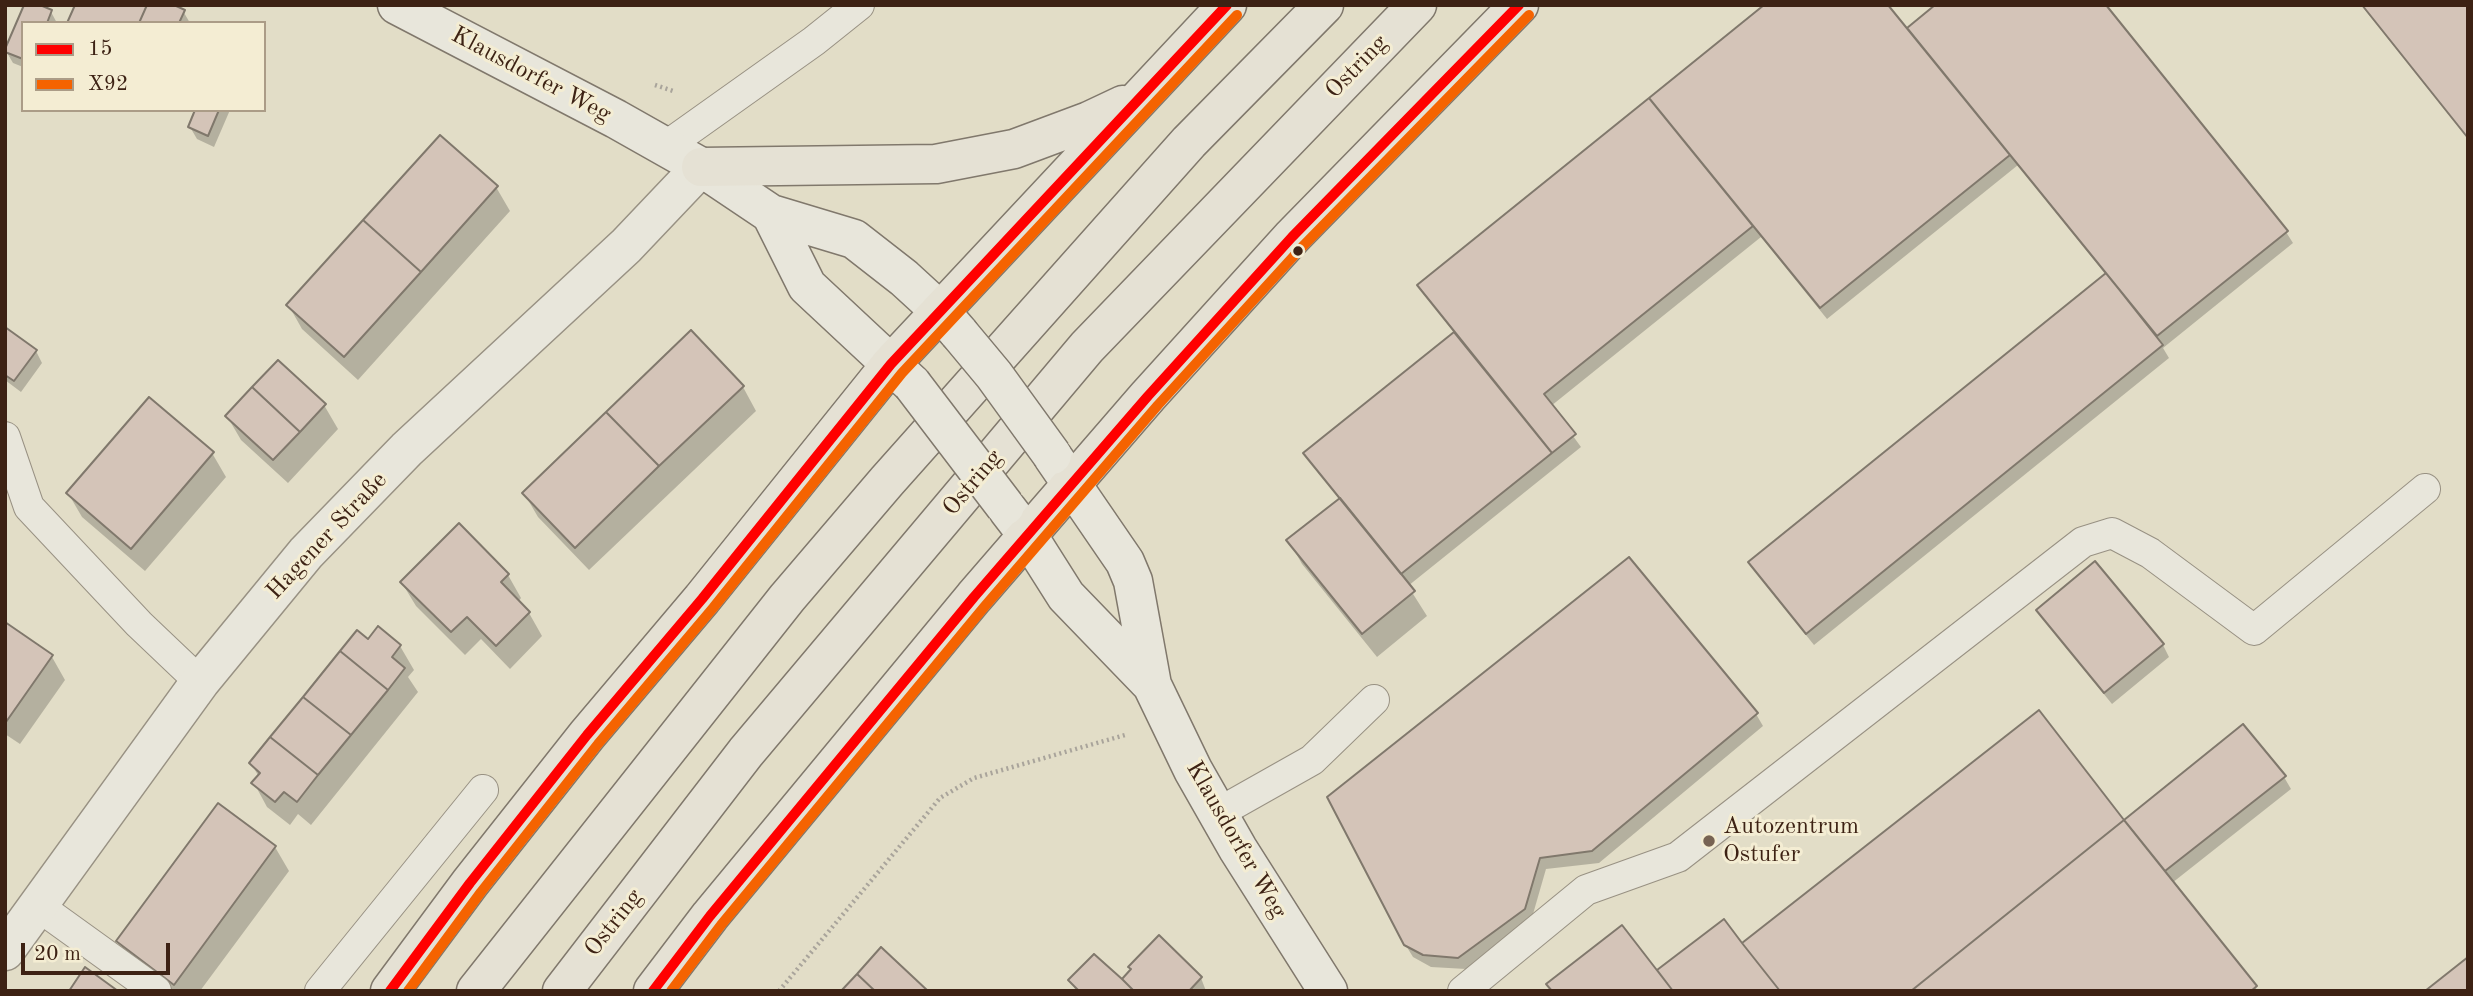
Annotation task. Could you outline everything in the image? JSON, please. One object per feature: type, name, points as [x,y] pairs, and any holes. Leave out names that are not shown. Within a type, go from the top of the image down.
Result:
[{"type":"highway","points":[[390,991],[470,883],[587,735],[702,599],[949,322],[1141,96],[1227,5]]},
{"type":"highway","points":[[476,991],[787,598],[887,481],[1189,142],[1324,5]]},
{"type":"highway","name":"Ostring","points":[[562,991],[746,752],[1087,347],[1417,5]]},
{"type":"highway","points":[[653,991],[733,888],[974,597],[1036,548],[1071,483],[1292,237],[1519,5]]},
{"type":"highway","points":[[701,167],[936,164],[1014,149],[1089,121],[1141,96]]},
{"type":"street","name":"Klausdorfer Weg","points":[[397,5],[581,100],[701,167],[771,214],[854,239],[904,278],[949,322],[994,375],[1122,556],[1133,581],[1152,685],[1218,813],[1328,991]]},
{"type":"street","name":"Hagener Straße","points":[[5,951],[200,682],[306,552],[407,449],[626,246],[701,167]]},
{"type":"street","name":"Klausdorfer Weg","points":[[771,214],[807,286],[902,374],[1005,506],[1079,610],[1152,685]]},
{"type":"lane","points":[[665,147],[719,106],[814,41],[859,5]]},
{"type":"lane","points":[[5,438],[29,507],[139,624],[200,682]]},
{"type":"lane","points":[[1463,991],[1587,890],[1678,857],[2083,542],[2112,533],[2150,553],[2254,631],[2425,489]]},
{"type":"lane","points":[[1218,813],[1312,760],[1374,700]]},
{"type":"lane","points":[[320,991],[483,790]]},
{"type":"lane","points":[[38,906],[156,991]]},
{"type":"path","points":[[653,85],[719,106]]},
{"type":"path","points":[[779,991],[940,798],[974,778],[1170,722]]},
{"type":"building","points":[[24,5],[40,5],[52,10],[48,21],[21,21],[21,58],[5,52]]},
{"type":"building","points":[[75,5],[147,5],[140,21],[68,21]]},
{"type":"building","points":[[147,5],[174,5],[185,10],[180,21],[140,21]]},
{"type":"building","points":[[1764,5],[1888,5],[2010,155],[1820,308],[1649,98]]},
{"type":"building","points":[[1935,5],[2106,5],[2288,231],[2157,336],[1907,28]]},
{"type":"building","points":[[2362,5],[2468,5],[2468,138]]},
{"type":"building","points":[[1649,98],[1753,226],[1544,394],[1576,434],[1552,453],[1417,285]]},
{"type":"building","points":[[194,112],[218,112],[208,136],[188,127]]},
{"type":"building","points":[[440,135],[498,186],[421,272],[363,220]]},
{"type":"building","points":[[363,220],[421,272],[344,357],[286,305]]},
{"type":"building","points":[[2106,273],[2163,345],[1806,634],[1748,562]]},
{"type":"building","points":[[5,327],[37,350],[14,381],[5,375]]},
{"type":"building","points":[[691,330],[744,386],[659,466],[606,412]]},
{"type":"building","points":[[1454,332],[1552,453],[1401,574],[1303,453]]},
{"type":"building","points":[[278,360],[326,404],[300,432],[252,387]]},
{"type":"building","points":[[252,387],[300,432],[273,460],[225,416]]},
{"type":"building","points":[[149,397],[214,452],[131,549],[66,493]]},
{"type":"building","points":[[606,412],[659,466],[575,548],[522,493]]},
{"type":"building","points":[[1340,498],[1415,591],[1362,634],[1286,540]]},
{"type":"building","points":[[459,523],[509,574],[501,582],[530,612],[496,646],[467,617],[451,632],[400,582]]},
{"type":"building","points":[[1629,557],[1758,713],[1592,851],[1540,858],[1525,909],[1458,958],[1423,955],[1404,945],[1327,797]]},
{"type":"building","points":[[2095,561],[2164,644],[2104,693],[2036,610]]},
{"type":"building","points":[[5,622],[53,655],[6,722],[5,721]]},
{"type":"building","points":[[378,626],[401,645],[392,657],[405,668],[388,690],[340,651],[357,630],[368,639]]},
{"type":"building","points":[[340,651],[388,690],[351,735],[303,697]]},
{"type":"building","points":[[303,697],[351,735],[318,775],[270,737]]},
{"type":"building","points":[[2039,710],[2124,820],[1911,991],[1780,991],[1742,943]]},
{"type":"building","points":[[2243,724],[2286,776],[2165,871],[2124,820]]},
{"type":"building","points":[[270,737],[318,775],[297,802],[284,792],[275,802],[251,783],[260,773],[249,763]]},
{"type":"building","points":[[218,803],[276,846],[174,985],[116,941]]},
{"type":"building","points":[[2124,820],[2257,986],[2251,991],[1911,991]]},
{"type":"building","points":[[1724,919],[1780,991],[1673,991],[1657,970]]},
{"type":"building","points":[[1622,925],[1673,991],[1552,991],[1546,984]]},
{"type":"building","points":[[1159,935],[1202,977],[1189,991],[1134,991],[1122,979],[1131,969],[1128,967]]},
{"type":"building","points":[[881,947],[928,991],[875,991],[857,974]]},
{"type":"building","points":[[1094,954],[1134,991],[1079,991],[1068,980]]},
{"type":"building","points":[[2468,957],[2468,991],[2425,991]]},
{"type":"building","points":[[85,967],[118,991],[69,991]]},
{"type":"building","points":[[857,974],[875,991],[841,991]]},
{"type":"transit line","name":"15","points":[[390,991],[470,883],[587,735],[702,599],[891,364],[1227,5]]},
{"type":"transit line","name":"15","points":[[653,991],[710,916],[974,597],[1148,396],[1292,237],[1519,5]]},
{"type":"transit line","name":"X92","points":[[408,991],[481,892],[598,744],[713,608],[902,373],[1237,15]]},
{"type":"transit line","name":"X92","points":[[671,991],[721,925],[985,606],[1158,405],[1302,247],[1529,15]]},
{"type":"place","name":"Autozentrum Ostufer","points":[[1709,841]]}]
